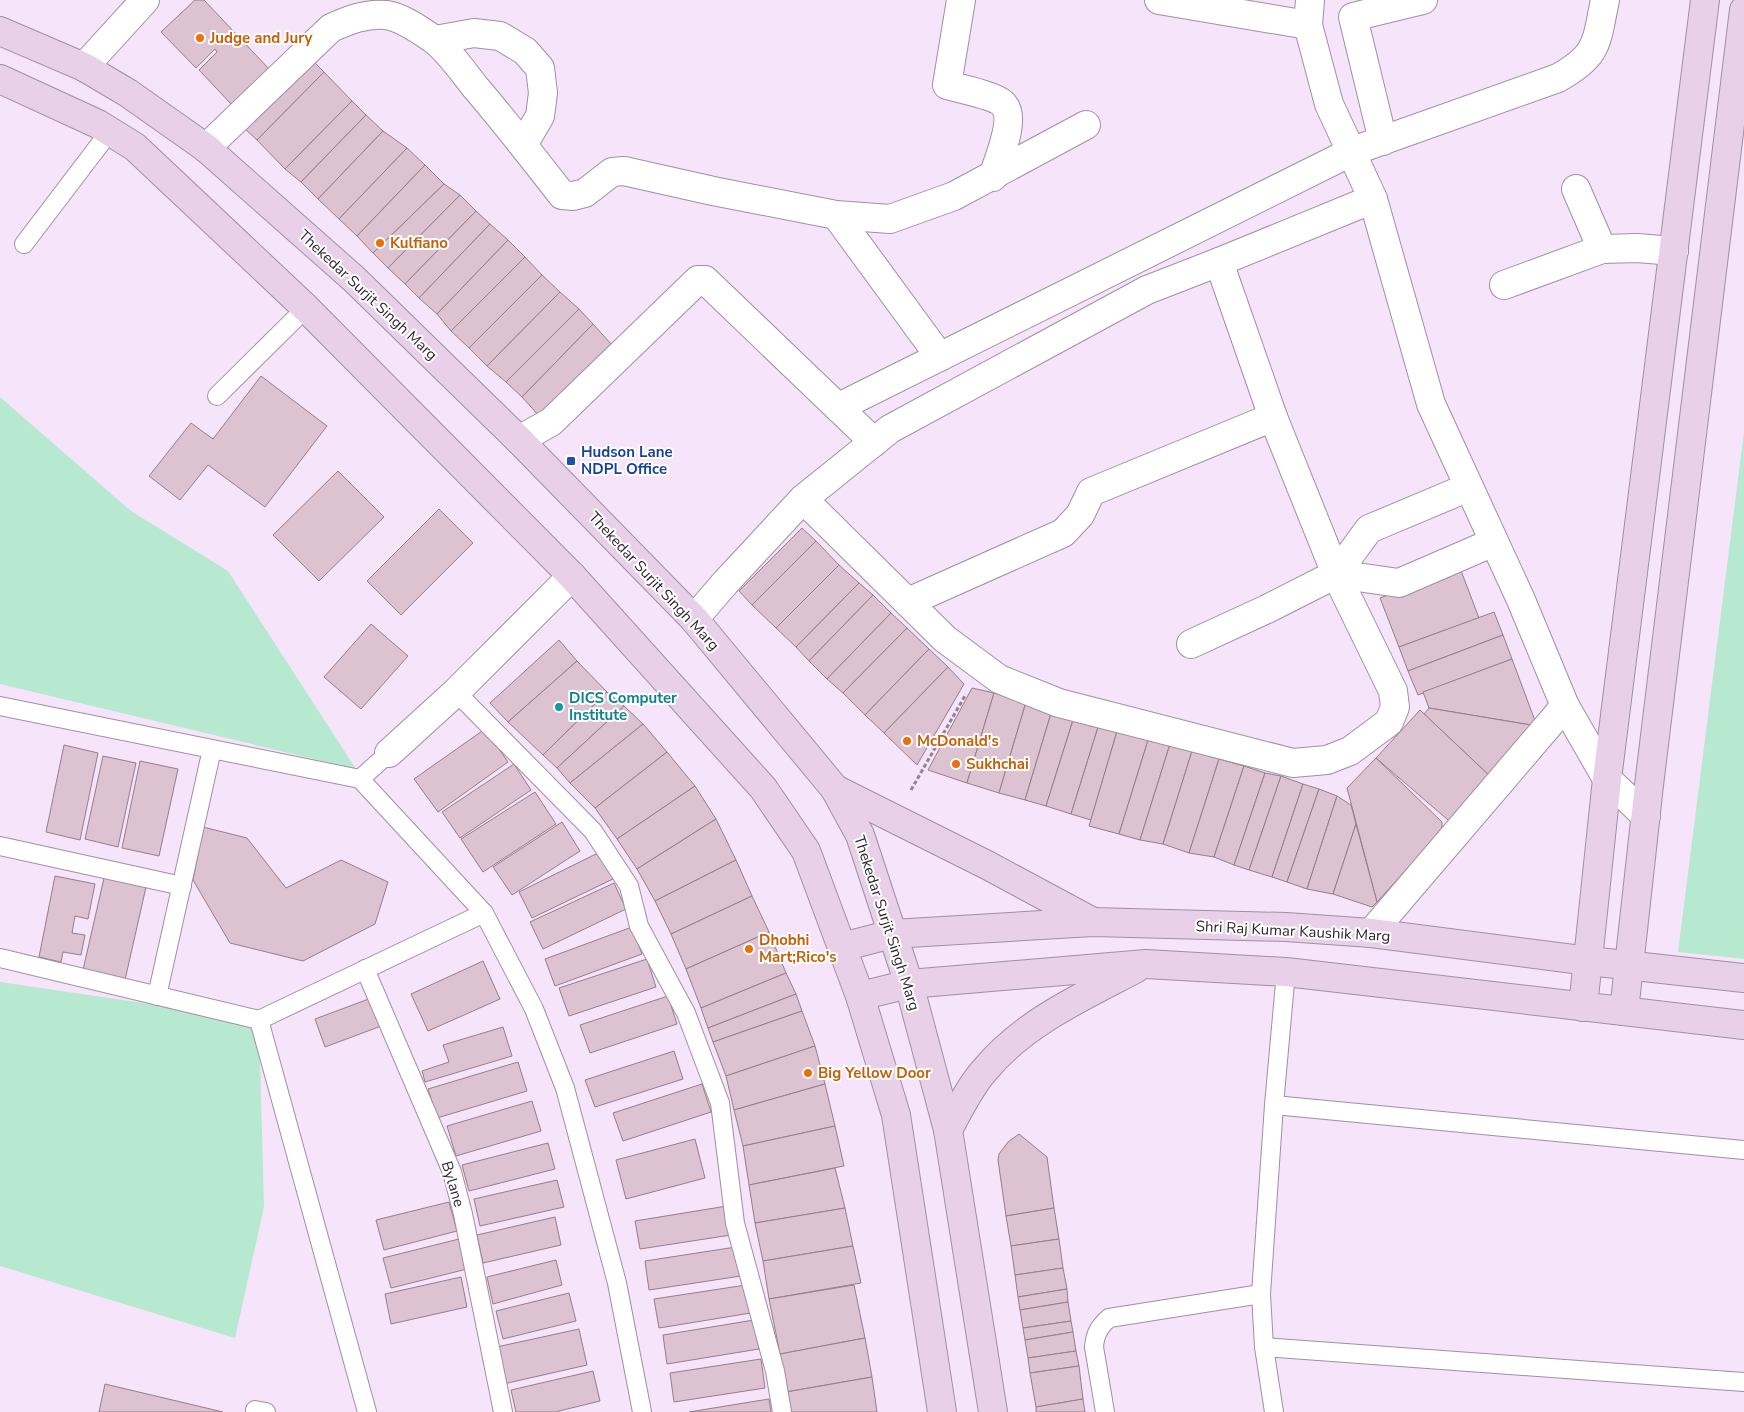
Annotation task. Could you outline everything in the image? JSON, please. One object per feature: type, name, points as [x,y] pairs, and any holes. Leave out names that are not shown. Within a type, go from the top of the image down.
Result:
[{"type":"street","points":[[84,67],[145,0]]},
{"type":"street","points":[[961,0],[947,85],[972,91],[1002,102],[1008,112],[1009,127],[993,176]]},
{"type":"street","points":[[1159,0],[1309,12],[1329,104],[1373,199],[1432,404],[1565,706],[1608,779],[1646,816]]},
{"type":"street","points":[[1384,141],[1352,9],[1423,0]]},
{"type":"street","points":[[839,407],[1352,152],[1558,78],[1576,68],[1590,56],[1597,41],[1605,0]]},
{"type":"street","points":[[1583,1007],[1608,779],[1705,0]]},
{"type":"street","points":[[1624,1011],[1744,10]]},
{"type":"street","points":[[206,148],[331,28],[354,18],[368,15],[387,15],[406,22],[434,40],[461,69],[524,145],[562,195],[573,196],[585,193],[612,172],[624,171],[836,215],[890,219],[954,196],[1086,125]]},
{"type":"street","name":"Thekedar Surjit Singh Marg","points":[[0,30],[84,67],[128,92],[206,148],[354,280],[519,440],[694,619],[835,788],[860,835],[909,984],[948,1130],[993,1412]]},
{"type":"street","points":[[434,40],[474,33],[500,36],[525,51],[540,68],[544,93],[540,116],[524,145]]},
{"type":"street","points":[[0,79],[98,124],[135,147],[306,308],[572,576],[763,788],[806,851],[860,996],[896,1115],[942,1412]]},
{"type":"street","points":[[1576,189],[1602,249]]},
{"type":"street","points":[[694,619],[803,499],[890,430],[1147,290],[1373,199]]},
{"type":"street","points":[[836,215],[940,357]]},
{"type":"street","points":[[1504,285],[1602,249],[1636,248],[1674,251]]},
{"type":"street","points":[[803,499],[945,639],[999,679],[1059,703],[1293,764],[1327,760],[1350,751],[1389,722],[1395,707],[1393,691],[1336,574],[1273,417],[1219,262]]},
{"type":"street","points":[[519,440],[551,422],[701,279],[705,280],[874,442]]},
{"type":"street","points":[[908,602],[1063,533],[1080,515],[1091,492],[1273,417]]},
{"type":"street","points":[[1191,644],[1267,609],[1336,574],[1369,529],[1469,488]]},
{"type":"street","points":[[1336,574],[1399,584],[1494,542]]},
{"type":"street","points":[[389,753],[456,692],[572,576]]},
{"type":"street","points":[[1371,933],[1565,706]]},
{"type":"street","points":[[835,788],[987,865],[1093,922]]},
{"type":"street","name":"Shri Raj Kumar Kaushik Marg","points":[[842,947],[892,934],[1093,922],[1286,927],[1371,933],[1589,961],[1744,978]]},
{"type":"street","points":[[860,996],[909,984],[1146,964],[1286,972],[1744,1025]]},
{"type":"street","points":[[948,1130],[982,1072],[998,1054],[1038,1022],[1146,964]]},
{"type":"lane","points":[[24,244],[110,131]]},
{"type":"lane","points":[[217,396],[306,308]]},
{"type":"lane","points":[[456,692],[593,831],[629,886],[639,926],[686,1013],[720,1103],[736,1223],[775,1370],[782,1412]]},
{"type":"lane","points":[[0,706],[360,779],[484,912],[534,1009],[565,1088],[617,1283],[642,1412]]},
{"type":"lane","points":[[158,996],[212,749]]},
{"type":"lane","points":[[360,779],[389,753]]},
{"type":"lane","points":[[0,846],[182,886]]},
{"type":"lane","points":[[0,958],[259,1020],[484,912]]},
{"type":"lane","name":"Bylane","points":[[365,969],[452,1172],[466,1230],[503,1412]]},
{"type":"lane","points":[[1274,1412],[1264,1347],[1261,1294],[1274,1105],[1286,972]]},
{"type":"lane","points":[[259,1020],[367,1412]]},
{"type":"lane","points":[[1274,1105],[1744,1150]]},
{"type":"lane","points":[[1105,1412],[1094,1347],[1095,1337],[1101,1325],[1109,1318],[1261,1294]]},
{"type":"lane","points":[[1264,1347],[1744,1382]]},
{"type":"path","points":[[894,818],[982,667]]},
{"type":"green space","points":[[0,397],[131,511],[228,571],[356,769],[0,684]]},
{"type":"green space","points":[[1744,432],[1744,959],[1678,952]]},
{"type":"green space","points":[[0,982],[259,1020],[264,1207],[235,1338],[0,1266]]},
{"type":"building","points":[[195,0],[204,0],[270,70],[232,105],[199,70],[217,52],[215,49],[196,68],[161,32]]},
{"type":"building","points":[[310,58],[324,72],[257,140],[243,127]]},
{"type":"building","points":[[324,72],[352,101],[285,169],[257,140]]},
{"type":"building","points":[[352,101],[366,115],[301,182],[285,169]]},
{"type":"building","points":[[366,115],[383,131],[318,199],[301,182]]},
{"type":"building","points":[[383,131],[407,148],[339,219],[318,199]]},
{"type":"building","points":[[407,148],[425,165],[357,236],[339,219]]},
{"type":"building","points":[[425,165],[444,184],[373,253],[357,236]]},
{"type":"building","points":[[444,184],[460,195],[388,268],[373,253]]},
{"type":"building","points":[[460,195],[476,211],[405,284],[388,268]]},
{"type":"building","points":[[476,211],[490,224],[419,298],[405,284]]},
{"type":"building","points":[[490,224],[508,240],[437,314],[419,298]]},
{"type":"building","points":[[508,240],[525,257],[451,331],[437,314]]},
{"type":"building","points":[[525,257],[542,275],[469,348],[451,331]]},
{"type":"building","points":[[542,275],[560,292],[487,366],[469,348]]},
{"type":"building","points":[[560,292],[579,309],[506,382],[487,366]]},
{"type":"building","points":[[579,309],[593,324],[522,397],[506,382]]},
{"type":"building","points":[[593,324],[611,344],[540,417],[522,397]]},
{"type":"building","points":[[261,376],[327,426],[265,507],[208,465],[180,500],[149,476],[191,423],[213,439]]},
{"type":"building","points":[[338,471],[384,517],[319,581],[273,535]]},
{"type":"building","points":[[439,509],[473,543],[401,615],[367,581]]},
{"type":"building","points":[[802,528],[816,541],[752,605],[739,591]]},
{"type":"building","points":[[816,541],[839,565],[776,628],[752,605]]},
{"type":"building","points":[[839,565],[859,583],[796,647],[776,628]]},
{"type":"building","points":[[1460,568],[1479,618],[1399,647],[1380,598]]},
{"type":"building","points":[[859,583],[873,595],[809,661],[796,647]]},
{"type":"building","points":[[873,595],[891,613],[827,679],[809,661]]},
{"type":"building","points":[[1494,612],[1503,635],[1408,671],[1399,647]]},
{"type":"building","points":[[891,613],[907,628],[843,693],[827,679]]},
{"type":"building","points":[[371,624],[408,656],[361,709],[324,677]]},
{"type":"building","points":[[907,628],[929,649],[865,715],[843,693]]},
{"type":"building","points":[[1503,635],[1512,659],[1418,695],[1408,671]]},
{"type":"building","points":[[559,640],[577,661],[508,722],[490,703]]},
{"type":"building","points":[[929,649],[948,667],[884,733],[865,715]]},
{"type":"building","points":[[1512,659],[1537,726],[1429,708],[1423,692]]},
{"type":"building","name":"DICS Computer Institute","points":[[577,661],[607,692],[543,755],[508,722]]},
{"type":"building","points":[[948,667],[964,684],[917,765],[884,733]]},
{"type":"building","points":[[972,688],[994,693],[967,783],[928,770]]},
{"type":"building","points":[[607,692],[624,706],[557,768],[543,755]]},
{"type":"building","points":[[994,693],[1026,702],[999,793],[967,783]]},
{"type":"building","points":[[1026,702],[1052,710],[1025,800],[999,793]]},
{"type":"building","points":[[624,706],[643,724],[570,783],[557,768]]},
{"type":"building","points":[[1429,708],[1537,726],[1493,779],[1424,714]]},
{"type":"building","points":[[1052,710],[1074,717],[1046,806],[1025,800]]},
{"type":"building","points":[[1420,710],[1493,779],[1455,826],[1376,758]]},
{"type":"building","points":[[1074,717],[1099,724],[1071,814],[1046,806]]},
{"type":"building","points":[[643,724],[667,752],[595,808],[570,783]]},
{"type":"building","points":[[1099,724],[1118,728],[1091,820],[1071,814]]},
{"type":"building","points":[[1118,728],[1149,737],[1119,834],[1089,826]]},
{"type":"building","points":[[485,729],[508,762],[438,812],[414,779]]},
{"type":"building","points":[[1149,737],[1170,744],[1140,840],[1119,834]]},
{"type":"building","points":[[1170,744],[1192,751],[1163,844],[1140,840]]},
{"type":"building","points":[[64,745],[98,753],[80,840],[46,832]]},
{"type":"building","points":[[1192,751],[1219,759],[1189,853],[1163,844]]},
{"type":"building","points":[[667,752],[695,786],[617,839],[595,808]]},
{"type":"building","points":[[103,756],[136,763],[118,847],[85,839]]},
{"type":"building","points":[[1376,758],[1442,822],[1442,830],[1377,902],[1347,788]]},
{"type":"building","points":[[1219,759],[1244,766],[1214,857],[1189,853]]},
{"type":"building","points":[[140,761],[178,769],[159,856],[122,848]]},
{"type":"building","points":[[514,764],[531,790],[460,838],[442,812]]},
{"type":"building","points":[[1244,766],[1265,773],[1234,865],[1214,857]]},
{"type":"building","points":[[1265,773],[1281,776],[1249,870],[1234,865]]},
{"type":"building","points":[[1281,776],[1303,784],[1272,877],[1249,870]]},
{"type":"building","points":[[1303,784],[1319,789],[1287,882],[1272,877]]},
{"type":"building","points":[[695,786],[716,819],[637,869],[617,839]]},
{"type":"building","points":[[1319,789],[1337,796],[1307,889],[1287,882]]},
{"type":"building","points":[[535,792],[556,824],[483,872],[461,839]]},
{"type":"building","points":[[1337,796],[1351,805],[1356,824],[1333,894],[1307,889]]},
{"type":"building","points":[[716,819],[736,860],[655,901],[637,869]]},
{"type":"building","points":[[562,822],[580,851],[512,895],[493,867]]},
{"type":"building","points":[[1356,824],[1377,902],[1372,907],[1333,894]]},
{"type":"building","points":[[203,827],[247,838],[286,888],[341,860],[388,882],[375,924],[303,961],[230,943],[193,880]]},
{"type":"building","points":[[602,851],[615,878],[532,918],[519,892]]},
{"type":"building","points":[[736,860],[752,896],[671,934],[655,901]]},
{"type":"building","points":[[55,876],[95,884],[88,919],[75,916],[72,933],[85,935],[81,955],[63,952],[61,962],[39,957]]},
{"type":"building","points":[[104,878],[146,887],[125,980],[83,970]]},
{"type":"building","points":[[614,883],[626,909],[543,949],[530,922]]},
{"type":"building","points":[[752,896],[769,932],[686,969],[671,934]]},
{"type":"building","points":[[632,927],[642,954],[555,986],[545,959]]},
{"type":"building","points":[[769,932],[786,973],[701,1008],[686,969]]},
{"type":"building","points":[[647,959],[656,987],[569,1016],[559,988]]},
{"type":"building","points":[[483,961],[500,999],[428,1031],[411,994]]},
{"type":"building","points":[[786,973],[796,994],[708,1028],[701,1008]]},
{"type":"building","points":[[796,994],[802,1011],[713,1042],[708,1028]]},
{"type":"building","points":[[668,996],[677,1024],[590,1053],[580,1025]]},
{"type":"building","points":[[374,997],[384,1025],[325,1047],[315,1019]]},
{"type":"building","points":[[802,1011],[815,1046],[726,1076],[713,1042]]},
{"type":"building","points":[[503,1027],[512,1056],[425,1082],[422,1071],[449,1062],[443,1045]]},
{"type":"building","points":[[815,1046],[825,1084],[734,1110],[726,1076]]},
{"type":"building","points":[[674,1051],[683,1079],[595,1107],[585,1080]]},
{"type":"building","points":[[518,1062],[527,1091],[437,1118],[428,1089]]},
{"type":"building","points":[[702,1084],[711,1112],[623,1141],[613,1113]]},
{"type":"building","points":[[825,1084],[835,1126],[743,1146],[734,1110]]},
{"type":"building","points":[[532,1101],[541,1131],[456,1156],[447,1126]]},
{"type":"building","points":[[835,1126],[844,1166],[749,1185],[743,1146]]},
{"type":"building","points":[[1019,1134],[1047,1157],[1054,1208],[1006,1216],[998,1160],[999,1154],[1008,1142]]},
{"type":"building","points":[[695,1139],[705,1178],[626,1199],[616,1160]]},
{"type":"building","points":[[548,1143],[555,1169],[469,1191],[462,1165]]},
{"type":"building","points":[[835,1168],[845,1208],[755,1223],[749,1185]]},
{"type":"building","points":[[557,1180],[564,1207],[480,1226],[474,1199]]},
{"type":"building","points":[[449,1202],[457,1231],[384,1250],[376,1220]]},
{"type":"building","points":[[727,1206],[731,1235],[640,1249],[635,1221]]},
{"type":"building","points":[[845,1208],[853,1246],[763,1261],[755,1223]]},
{"type":"building","points":[[1054,1208],[1059,1239],[1011,1246],[1006,1216]]},
{"type":"building","points":[[555,1217],[561,1245],[483,1263],[477,1235]]},
{"type":"building","points":[[463,1238],[471,1268],[391,1288],[383,1258]]},
{"type":"building","points":[[1059,1239],[1063,1268],[1015,1275],[1011,1246]]},
{"type":"building","points":[[853,1246],[861,1283],[769,1299],[763,1261]]},
{"type":"building","points":[[736,1247],[741,1276],[649,1290],[645,1261]]},
{"type":"building","points":[[556,1260],[562,1285],[493,1304],[487,1277]]},
{"type":"building","points":[[1063,1268],[1067,1289],[1018,1297],[1015,1275]]},
{"type":"building","points":[[461,1277],[467,1307],[391,1324],[385,1294]]},
{"type":"building","points":[[746,1285],[751,1313],[659,1328],[654,1299]]},
{"type":"building","points":[[854,1285],[865,1338],[780,1354],[769,1299]]},
{"type":"building","points":[[1067,1289],[1068,1302],[1020,1310],[1018,1297]]},
{"type":"building","points":[[569,1293],[576,1321],[503,1339],[496,1311]]},
{"type":"building","points":[[1068,1302],[1071,1321],[1023,1328],[1020,1310]]},
{"type":"building","points":[[754,1320],[759,1349],[667,1364],[663,1335]]},
{"type":"building","points":[[1071,1321],[1073,1332],[1025,1340],[1023,1328]]},
{"type":"building","points":[[579,1329],[587,1365],[499,1385],[492,1348]]},
{"type":"building","points":[[1073,1332],[1076,1351],[1028,1358],[1025,1340]]},
{"type":"building","points":[[865,1338],[872,1377],[786,1392],[780,1354]]},
{"type":"building","points":[[1076,1351],[1079,1366],[1030,1373],[1028,1358]]},
{"type":"building","points":[[761,1359],[765,1388],[674,1402],[670,1373]]},
{"type":"building","points":[[1079,1366],[1083,1399],[1036,1407],[1030,1373]]},
{"type":"building","points":[[593,1371],[600,1401],[555,1412],[516,1412],[511,1390]]},
{"type":"building","points":[[872,1377],[877,1412],[790,1412],[786,1392]]},
{"type":"building","points":[[105,1384],[223,1412],[99,1412]]},
{"type":"building","points":[[769,1399],[771,1412],[689,1412]]},
{"type":"building","points":[[1083,1399],[1085,1412],[1036,1412],[1036,1407]]},
{"type":"place","name":"Judge and Jury","points":[[200,38]]},
{"type":"place","name":"Kulfiano","points":[[380,243]]},
{"type":"place","name":"Hudson Lane NDPL Office","points":[[571,461]]},
{"type":"place","name":"DICS Computer Institute","points":[[559,707]]},
{"type":"place","name":"McDonald's","points":[[907,741]]},
{"type":"place","name":"Sukhchai","points":[[956,764]]},
{"type":"place","name":"Dhobhi Mart;Rico's","points":[[749,949]]},
{"type":"place","name":"Big Yellow Door","points":[[808,1073]]}]
